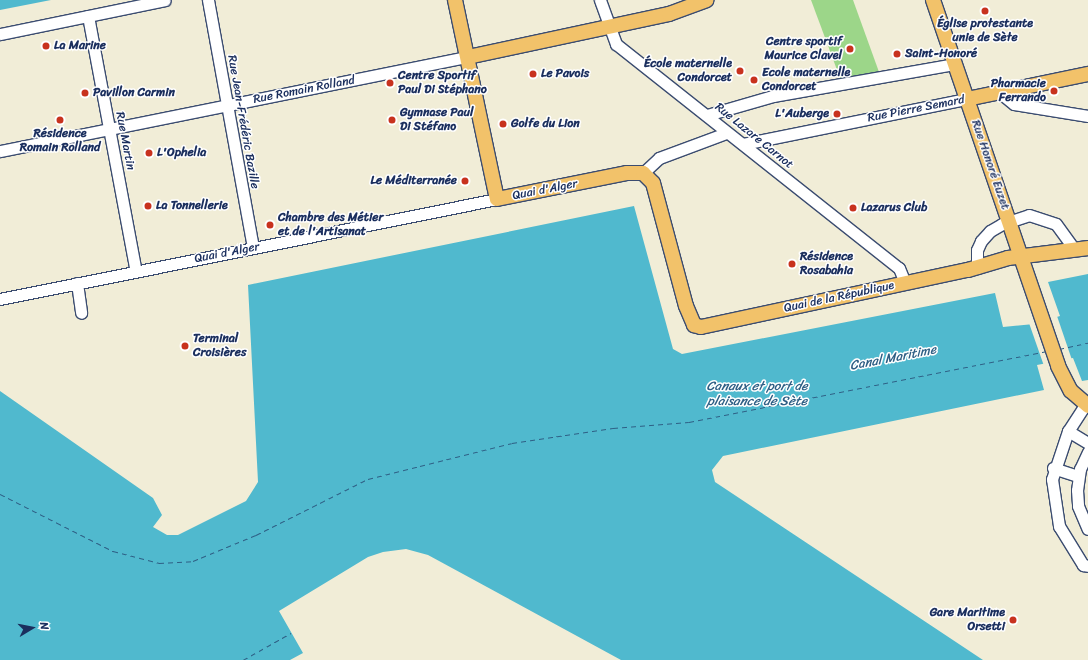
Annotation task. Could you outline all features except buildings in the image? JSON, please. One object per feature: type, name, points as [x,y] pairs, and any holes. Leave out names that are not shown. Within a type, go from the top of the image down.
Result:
[{"type":"main road","points":[[455,0],[497,199]]},
{"type":"main road","name":"Rue Romain Rolland","points":[[468,56],[669,14],[707,0]]},
{"type":"main road","name":"Rue Honoré Euzet","points":[[933,0],[1023,258],[1058,366],[1071,391],[1086,405]]},
{"type":"main road","name":"Rue Pierre Semard","points":[[968,99],[1088,74]]},
{"type":"main road","name":"Quai d'Alger","points":[[497,199],[627,173],[643,172]]},
{"type":"main road","name":"Quai de la République","points":[[643,172],[652,183],[690,319],[694,325],[701,327],[977,268],[1008,258],[1023,258],[1080,249]]},
{"type":"street","points":[[0,34],[165,0]]},
{"type":"street","name":"Rue Jean-Frédéric Bazille","points":[[208,0],[253,248]]},
{"type":"street","name":"Rue Lazare Carnot","points":[[600,0],[608,27],[616,44],[707,115],[726,133],[743,144],[899,268],[905,283]]},
{"type":"street","name":"Rue Martin","points":[[88,16],[136,272]]},
{"type":"street","name":"Rue Romain Rolland","points":[[0,151],[468,56]]},
{"type":"street","points":[[707,115],[773,96],[955,64]]},
{"type":"street","points":[[999,92],[1014,104],[1088,116]]},
{"type":"street","name":"Rue Pierre Semard","points":[[743,144],[968,99]]},
{"type":"street","points":[[643,172],[659,158],[726,133]]},
{"type":"street","name":"Quai d'Alger","points":[[0,299],[497,199]]},
{"type":"street","points":[[977,268],[977,250],[981,241],[990,231],[1009,219],[1029,215],[1048,220],[1064,232],[1080,249]]},
{"type":"street","points":[[77,283],[81,313]]},
{"type":"street","points":[[1086,405],[1068,431],[1053,468],[1053,500],[1059,526],[1082,565],[1088,566]]},
{"type":"street","points":[[1068,431],[1088,443]]},
{"type":"street","points":[[1088,452],[1078,476],[1078,506],[1088,529]]},
{"type":"street","points":[[1053,468],[1078,476]]},
{"type":"green space","name":"Centre sportif Maurice Clavel","points":[[811,0],[853,0],[879,72],[840,78]]},
{"type":"water","points":[[0,0],[51,0],[0,10]]},
{"type":"water","points":[[634,206],[673,349],[682,354],[995,293],[1003,327],[1034,324],[1060,316],[1048,282],[1088,274],[1088,380],[1082,381],[1073,358],[1037,365],[1044,390],[723,456],[712,470],[715,482],[983,660],[621,660],[428,555],[406,549],[383,552],[368,557],[279,611],[303,653],[290,660],[0,660],[0,391],[153,498],[162,515],[153,527],[167,535],[178,535],[246,501],[258,482],[248,285]]},
{"type":"pier","points":[[1057,316],[1072,360],[1044,366],[1029,323]]},
{"type":"ferry route","points":[[1059,349],[1088,343]]},
{"type":"ferry route","points":[[0,494],[113,551],[159,563],[193,561],[256,535],[368,479],[512,443],[613,428],[689,422],[1046,351]]},
{"type":"ferry route","points":[[243,660],[291,633]]},
{"type":"place","name":"Église protestante unie de Sète","points":[[985,11]]},
{"type":"place","name":"La Marine","points":[[46,46]]},
{"type":"place","name":"Centre sportif Maurice Clavel","points":[[850,49]]},
{"type":"place","name":"Saint-Honoré","points":[[897,54]]},
{"type":"place","name":"École maternelle Condorcet","points":[[740,71]]},
{"type":"place","name":"Le Pavois","points":[[533,74]]},
{"type":"place","name":"Ecole maternelle Condorcet","points":[[754,80]]},
{"type":"place","name":"Centre Sportif Paul Di Stéphano","points":[[390,83]]},
{"type":"place","name":"Pharmacie Ferrando","points":[[1054,91]]},
{"type":"place","name":"Pavillon Carmin","points":[[85,93]]},
{"type":"place","name":"L'Auberge","points":[[837,114]]},
{"type":"place","name":"Résidence Romain Rolland","points":[[60,120]]},
{"type":"place","name":"Gymnase Paul Di Stéfano","points":[[392,120]]},
{"type":"place","name":"Golfe du Lion","points":[[503,124]]},
{"type":"place","name":"L'Ophelia","points":[[149,153]]},
{"type":"place","name":"Le Méditerranée","points":[[465,181]]},
{"type":"place","name":"La Tonnellerie","points":[[148,206]]},
{"type":"place","name":"Lazarus Club","points":[[853,208]]},
{"type":"place","name":"Chambre des Métier et de l'Artisanat","points":[[270,225]]},
{"type":"place","name":"Résidence Rosabahia","points":[[792,264]]},
{"type":"place","name":"Terminal Croisières","points":[[185,346]]},
{"type":"place","name":"Gare Maritime Orsetti","points":[[1013,620]]},
{"type":"water label","name":"Canal Maritime","points":[[893,358]]},
{"type":"water label","name":"Canaux et port de plaisance de Sète","points":[[757,394]]}]
